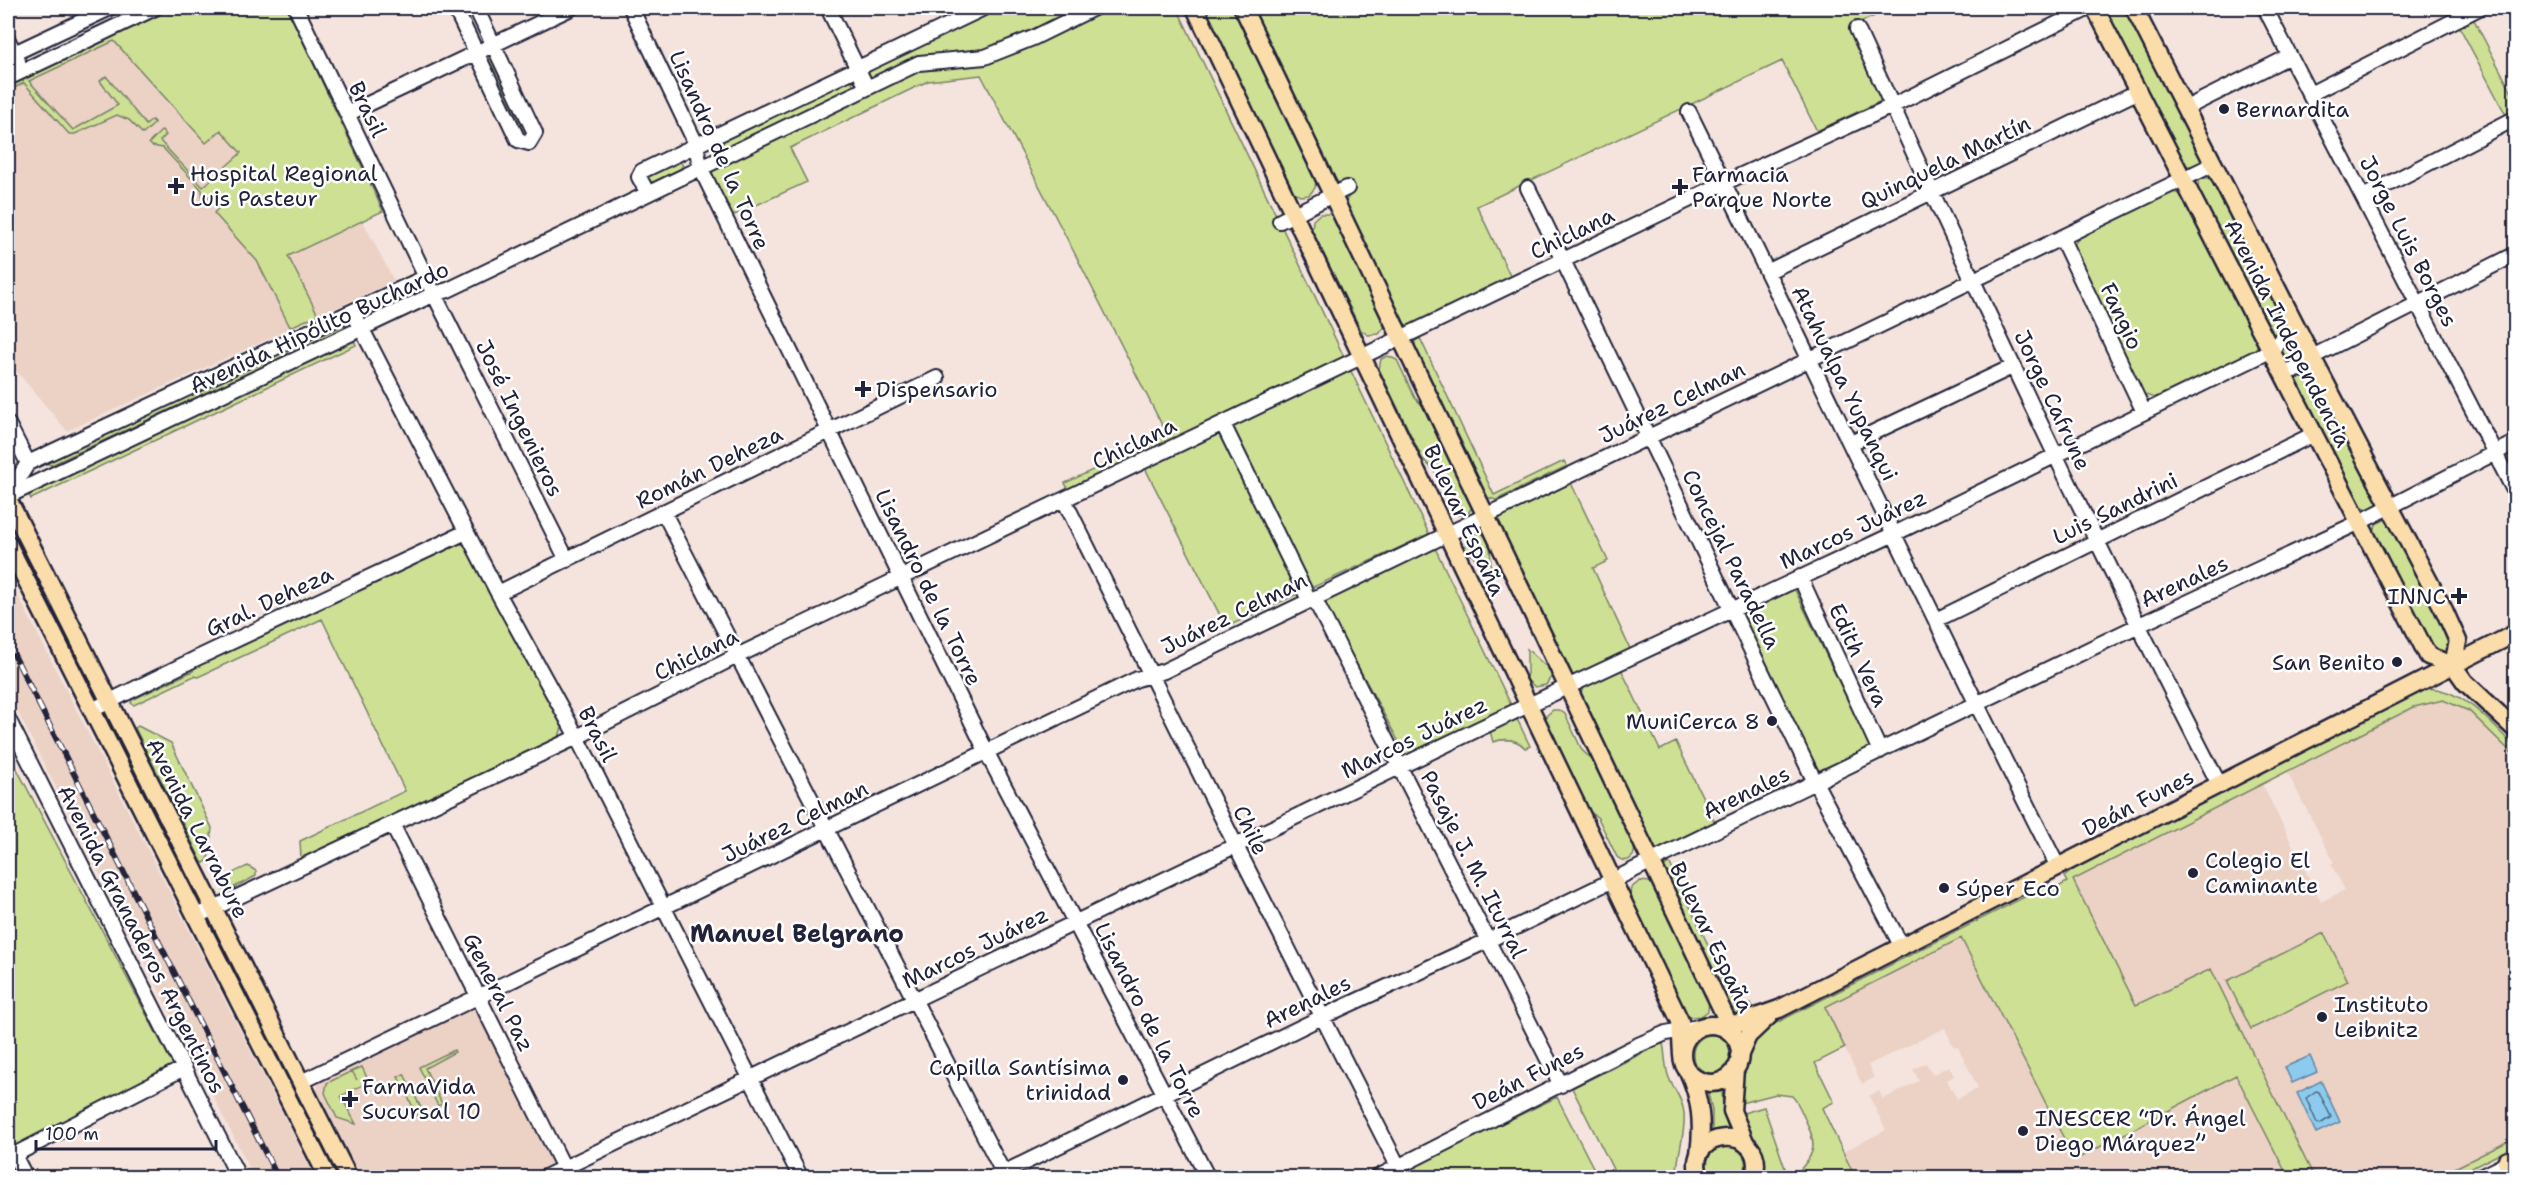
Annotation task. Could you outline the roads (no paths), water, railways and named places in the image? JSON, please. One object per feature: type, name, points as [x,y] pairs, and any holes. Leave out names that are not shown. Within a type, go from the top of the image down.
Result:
[{"type":"main road","name":"Bulevar España","points":[[1194,8],[1286,217],[1363,357],[1680,1021],[1685,1063],[1695,1087],[1700,1108],[1701,1137],[1698,1176]]},
{"type":"main road","name":"Bulevar España","points":[[1243,8],[1340,192],[1401,338],[1651,861],[1717,1025],[1737,1055],[1732,1111],[1755,1160],[1755,1175]]},
{"type":"main road","name":"Avenida Independencia","points":[[2095,8],[2428,656],[2453,665],[2465,682],[2516,730]]},
{"type":"main road","name":"Avenida Independencia","points":[[2134,8],[2458,641],[2453,665]]},
{"type":"main road","name":"Avenida Larrabure","points":[[8,497],[349,1178]]},
{"type":"main road","name":"Avenida Larrabure","points":[[8,544],[328,1178]]},
{"type":"main road","name":"Deán Funes","points":[[1737,1055],[1755,1028],[1779,1009],[2516,633]]},
{"type":"main road","name":"Deán Funes","points":[[1717,1025],[1779,1009]]},
{"type":"main road","points":[[1717,1025],[1689,1035],[1683,1046],[1685,1063],[1698,1079],[1712,1082],[1725,1078],[1737,1055]]},
{"type":"main road","points":[[1699,1155],[1704,1147],[1720,1137],[1729,1137],[1746,1144]]},
{"type":"street","points":[[11,55],[110,8]]},
{"type":"street","name":"Brasil","points":[[296,8],[434,294]]},
{"type":"street","points":[[455,8],[518,140],[529,143],[534,139],[535,133],[476,8]]},
{"type":"street","points":[[347,114],[571,8]]},
{"type":"street","name":"Lisandro de la Torre","points":[[631,8],[696,144],[700,167],[987,753],[1208,1178]]},
{"type":"street","points":[[828,8],[867,88]]},
{"type":"street","points":[[647,192],[639,177],[642,171],[984,8]]},
{"type":"street","name":"Avenida Hipólito Buchardo","points":[[8,497],[434,294],[448,290],[647,192],[919,63],[974,59],[996,53],[1094,8]]},
{"type":"street","name":"Chiclana","points":[[197,916],[577,737],[737,656],[1724,183],[1892,106],[2089,8]]},
{"type":"street","name":"Jorge Luis Borges","points":[[2265,8],[2516,494]]},
{"type":"street","points":[[2310,94],[2479,8]]},
{"type":"street","points":[[8,78],[149,9]]},
{"type":"street","name":"Jorge Cafrune","points":[[1857,29],[2137,626],[2220,786]]},
{"type":"street","points":[[8,40],[11,55],[22,71]]},
{"type":"street","points":[[2186,108],[2290,56]]},
{"type":"street","name":"Quinquela Martín","points":[[1768,271],[2139,91]]},
{"type":"street","name":"Atahualpa Yupanqui","points":[[1689,112],[1811,359],[1975,705],[2058,867]]},
{"type":"street","points":[[2362,197],[2516,118]]},
{"type":"street","name":"Juárez Celman","points":[[301,1082],[477,995],[987,753],[1137,679],[1151,675],[1311,599],[2185,180],[2214,164]]},
{"type":"street","name":"Concejal Paradella","points":[[1528,188],[1815,782],[1902,947]]},
{"type":"street","points":[[1286,217],[1340,192]]},
{"type":"street","name":"Fangio","points":[[2062,239],[2144,412]]},
{"type":"street","points":[[2282,371],[2302,369],[2312,357],[2516,254]]},
{"type":"street","name":"Avenida Hipólito Buchardo","points":[[28,463],[426,278]]},
{"type":"street","name":"José Ingenieros","points":[[434,294],[567,561]]},
{"type":"street","name":"Brasil","points":[[354,312],[498,594],[577,737],[801,1178]]},
{"type":"street","name":"Marcos Juárez","points":[[543,1178],[567,1172],[750,1078],[1075,921],[1894,534],[2272,350],[2283,337],[2301,334]]},
{"type":"street","points":[[290,341],[300,358]]},
{"type":"street","points":[[1851,443],[2014,366]]},
{"type":"street","name":"Román Deheza","points":[[498,594],[937,378]]},
{"type":"street","points":[[8,424],[28,463],[8,497]]},
{"type":"street","name":"Pasaje J. M. Iturral","points":[[1223,424],[1311,599],[1401,767],[1561,1085]]},
{"type":"street","name":"Luis Sandrini","points":[[1936,620],[2314,434]]},
{"type":"street","name":"Arenales","points":[[1001,1176],[1322,1017],[1489,940],[2137,626],[2360,522],[2516,441]]},
{"type":"street","name":"Chile","points":[[1064,500],[1401,1172]]},
{"type":"street","points":[[664,513],[1001,1176]]},
{"type":"street","name":"Gral. Deheza","points":[[92,711],[197,658],[466,532]]},
{"type":"street","name":"Edith Vera","points":[[1800,577],[1880,751]]},
{"type":"street","name":"Avenida Granaderos Argentinos","points":[[8,719],[239,1178]]},
{"type":"street","name":"General Paz","points":[[392,824],[567,1172]]},
{"type":"street","name":"Deán Funes","points":[[1376,1178],[1401,1172],[1636,1046],[1681,1029],[1717,1025]]},
{"type":"street","points":[[26,1178],[11,1157],[184,1068]]},
{"type":"street","points":[[2478,1178],[2513,1165]]},
{"type":"water","points":[[2310,1056],[2317,1072],[2292,1083],[2285,1067]]},
{"type":"water","points":[[2321,1081],[2340,1122],[2316,1133],[2297,1093]]},
{"type":"railway","points":[[8,643],[278,1178]]},
{"type":"place","name":"Bernardita","points":[[2224,109]]},
{"type":"place","name":"Hospital Regional Luis Pasteur","points":[[176,186]]},
{"type":"place","name":"Farmacia Parque Norte","points":[[1680,187]]},
{"type":"place","name":"Dispensario","points":[[863,389]]},
{"type":"place","name":"INNC","points":[[2459,596]]},
{"type":"place","name":"San Benito","points":[[2397,662]]},
{"type":"place","name":"MuniCerca 8","points":[[1772,721]]},
{"type":"place","name":"Colegio El Caminante","points":[[2193,873]]},
{"type":"place","name":"Súper Eco","points":[[1944,888]]},
{"type":"place","name":"Instituto Leibnitz","points":[[2322,1017]]},
{"type":"place","name":"Capilla Santísima trinidad","points":[[1123,1080]]},
{"type":"place","name":"FarmaVida Sucursal 10","points":[[350,1099]]},
{"type":"place","name":"INESCER “Dr. Ángel Diego Márquez”","points":[[2023,1131]]},
{"type":"district","name":"Manuel Belgrano","points":[[797,934]]}]
